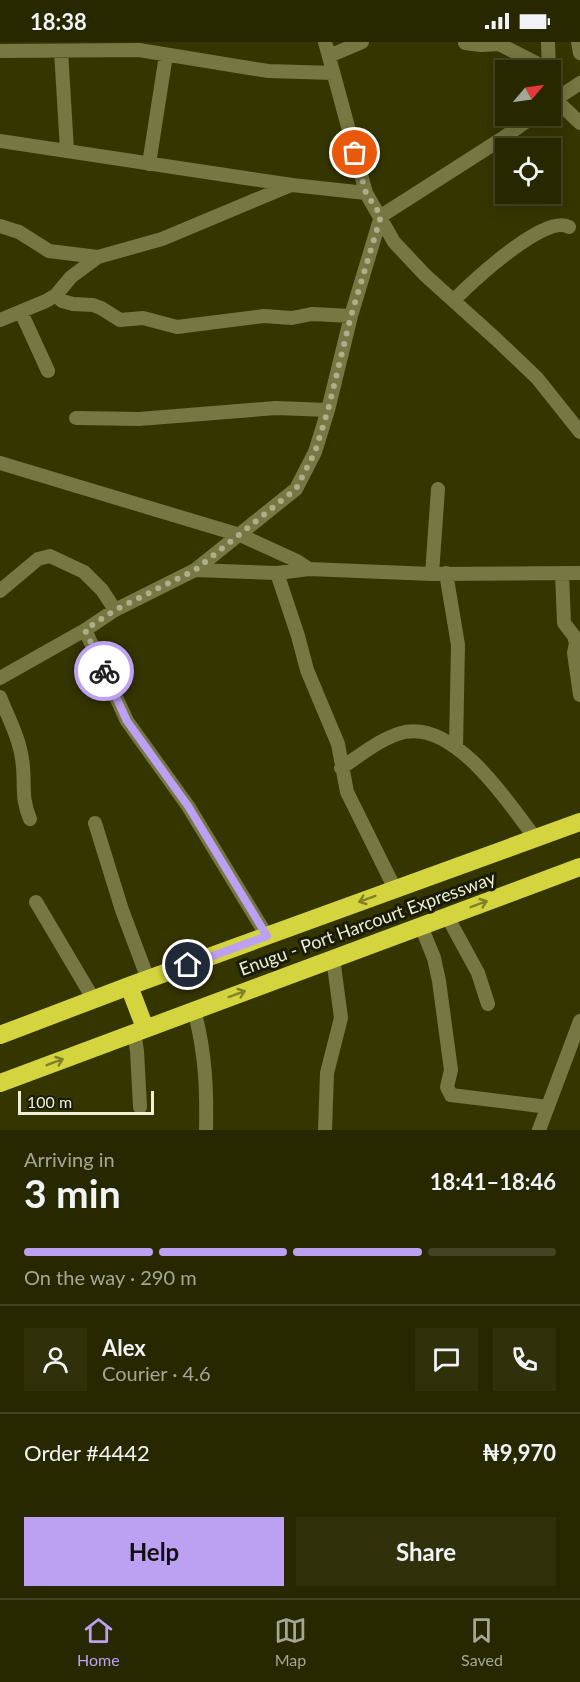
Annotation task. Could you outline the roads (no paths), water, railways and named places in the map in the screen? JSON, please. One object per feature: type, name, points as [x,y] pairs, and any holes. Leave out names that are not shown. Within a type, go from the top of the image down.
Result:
[{"type":"highway","name":"Enugu - Port Harcourt Expressway","points":[[0,1035],[580,822]]},
{"type":"highway","name":"Enugu - Port Harcourt Expressway","points":[[0,1083],[580,867]]},
{"type":"highway","points":[[129,986],[139,1030]]},
{"type":"street","points":[[362,42],[327,49],[366,193],[394,242],[425,276],[537,378],[580,432]]},
{"type":"street","points":[[547,60],[548,42]]},
{"type":"street","points":[[578,42],[580,53]]},
{"type":"street","points":[[465,43],[499,44],[532,60]]},
{"type":"street","points":[[0,51],[139,50],[268,71],[333,73]]},
{"type":"street","points":[[61,51],[67,150]]},
{"type":"street","points":[[149,164],[166,55]]},
{"type":"street","points":[[561,96],[580,83]]},
{"type":"street","points":[[561,108],[580,123]]},
{"type":"street","points":[[0,678],[85,630],[115,610],[195,570],[296,489],[315,452],[328,410],[351,316],[381,216],[520,126]]},
{"type":"street","points":[[0,141],[292,185],[366,193]]},
{"type":"street","points":[[0,320],[56,295],[71,277],[98,257],[162,239],[292,185]]},
{"type":"street","points":[[454,300],[499,258],[553,226],[560,224],[568,227]]},
{"type":"street","points":[[0,226],[19,232],[49,251],[98,257]]},
{"type":"street","points":[[56,295],[62,301],[101,308],[120,320],[143,318],[177,327],[264,316],[292,318],[303,315],[351,316]]},
{"type":"street","points":[[21,312],[48,371]]},
{"type":"street","points":[[76,418],[139,419],[276,408],[328,410]]},
{"type":"street","points":[[0,463],[240,535],[297,561],[309,569]]},
{"type":"street","points":[[432,574],[438,489]]},
{"type":"street","points":[[0,591],[38,559],[50,556],[84,572],[102,590],[115,610]]},
{"type":"street","points":[[195,570],[277,573],[309,569],[432,574],[580,573]]},
{"type":"street","points":[[277,573],[307,670],[338,744],[347,792],[395,889]]},
{"type":"street","points":[[446,573],[458,645],[456,747]]},
{"type":"street","points":[[562,573],[564,623],[574,636],[576,643],[574,654],[580,694]]},
{"type":"street","points":[[85,630],[127,721],[188,806],[267,936]]},
{"type":"street","points":[[0,697],[18,741],[22,758],[24,806],[30,819]]},
{"type":"street","points":[[341,768],[379,742],[404,732],[428,732],[456,747],[495,785],[535,838]]},
{"type":"street","points":[[94,823],[122,910],[148,979]]},
{"type":"street","points":[[36,902],[94,1000]]},
{"type":"street","points":[[447,916],[478,973],[488,1004]]},
{"type":"street","points":[[421,926],[434,958],[439,981],[450,1070],[448,1092],[451,1095],[485,1101],[548,1107]]},
{"type":"street","points":[[325,1130],[327,1073],[341,1018],[333,958]]},
{"type":"street","points":[[194,1010],[202,1039],[207,1082],[206,1130]]},
{"type":"street","points":[[539,1130],[580,1021]]},
{"type":"street","points":[[139,1030],[140,1107]]}]
